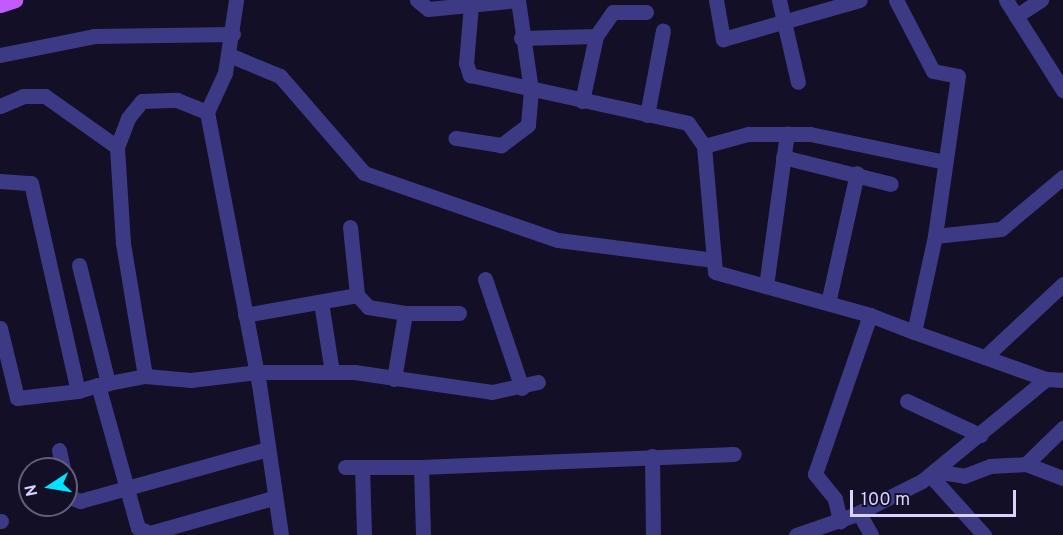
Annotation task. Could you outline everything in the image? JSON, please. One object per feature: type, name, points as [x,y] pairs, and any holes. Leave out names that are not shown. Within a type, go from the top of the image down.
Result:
[{"type":"main road","points":[[0,5],[15,0]]},
{"type":"street","points":[[236,0],[229,55],[207,112],[256,372],[280,535]]},
{"type":"street","points":[[417,0],[428,9],[518,0],[521,38],[531,90],[530,120],[512,142],[488,145],[456,138]]},
{"type":"street","points":[[716,0],[723,39],[860,0]]},
{"type":"street","points":[[779,0],[786,21],[798,82]]},
{"type":"street","points":[[896,0],[933,70],[958,76],[935,236],[914,332]]},
{"type":"street","points":[[1006,0],[1061,84]]},
{"type":"street","points":[[1016,16],[1041,0]]},
{"type":"street","points":[[471,5],[467,72],[531,90],[688,123],[704,146],[715,272],[870,315],[1046,379],[1063,380]]},
{"type":"street","points":[[582,101],[596,36],[613,12],[646,12]]},
{"type":"street","points":[[647,114],[663,30]]},
{"type":"street","points":[[0,55],[94,36],[233,34]]},
{"type":"street","points":[[521,38],[596,36]]},
{"type":"street","points":[[229,55],[279,76],[364,173],[558,240],[714,260]]},
{"type":"street","points":[[0,105],[29,95],[45,96],[117,147]]},
{"type":"street","points":[[144,376],[123,243],[117,147],[128,118],[142,101],[177,100],[207,112]]},
{"type":"street","points":[[704,146],[748,134],[787,133],[945,162]]},
{"type":"street","points":[[766,286],[787,133]]},
{"type":"street","points":[[783,157],[857,173],[891,184]]},
{"type":"street","points":[[828,303],[857,173]]},
{"type":"street","points":[[935,236],[1001,229],[1063,177]]},
{"type":"street","points":[[0,181],[31,183],[78,391]]},
{"type":"street","points":[[350,227],[357,295],[368,308],[405,313],[459,313]]},
{"type":"street","points":[[79,265],[134,522],[150,533],[273,498]]},
{"type":"street","points":[[485,279],[522,388]]},
{"type":"street","points":[[985,357],[1063,284]]},
{"type":"street","points":[[245,315],[357,295]]},
{"type":"street","points":[[321,302],[332,372]]},
{"type":"street","points":[[394,379],[405,313]]},
{"type":"street","points":[[840,521],[835,499],[815,474],[870,315]]},
{"type":"street","points":[[0,328],[17,398],[78,391],[144,376],[191,380],[256,372],[332,372],[478,392],[522,388],[538,382]]},
{"type":"street","points":[[804,535],[859,513],[932,473],[1046,379]]},
{"type":"street","points":[[907,401],[980,435]]},
{"type":"street","points":[[1026,464],[1063,428]]},
{"type":"street","points":[[78,500],[127,489],[267,449]]},
{"type":"street","points":[[59,450],[60,457]]},
{"type":"street","points":[[345,467],[421,467],[734,454]]},
{"type":"street","points":[[652,456],[653,535]]},
{"type":"street","points":[[932,473],[964,476],[990,466],[1026,464],[1063,478]]},
{"type":"street","points":[[362,467],[364,535]]},
{"type":"street","points":[[421,467],[423,535]]},
{"type":"street","points":[[932,473],[984,535]]},
{"type":"street","points":[[859,513],[871,535]]}]
